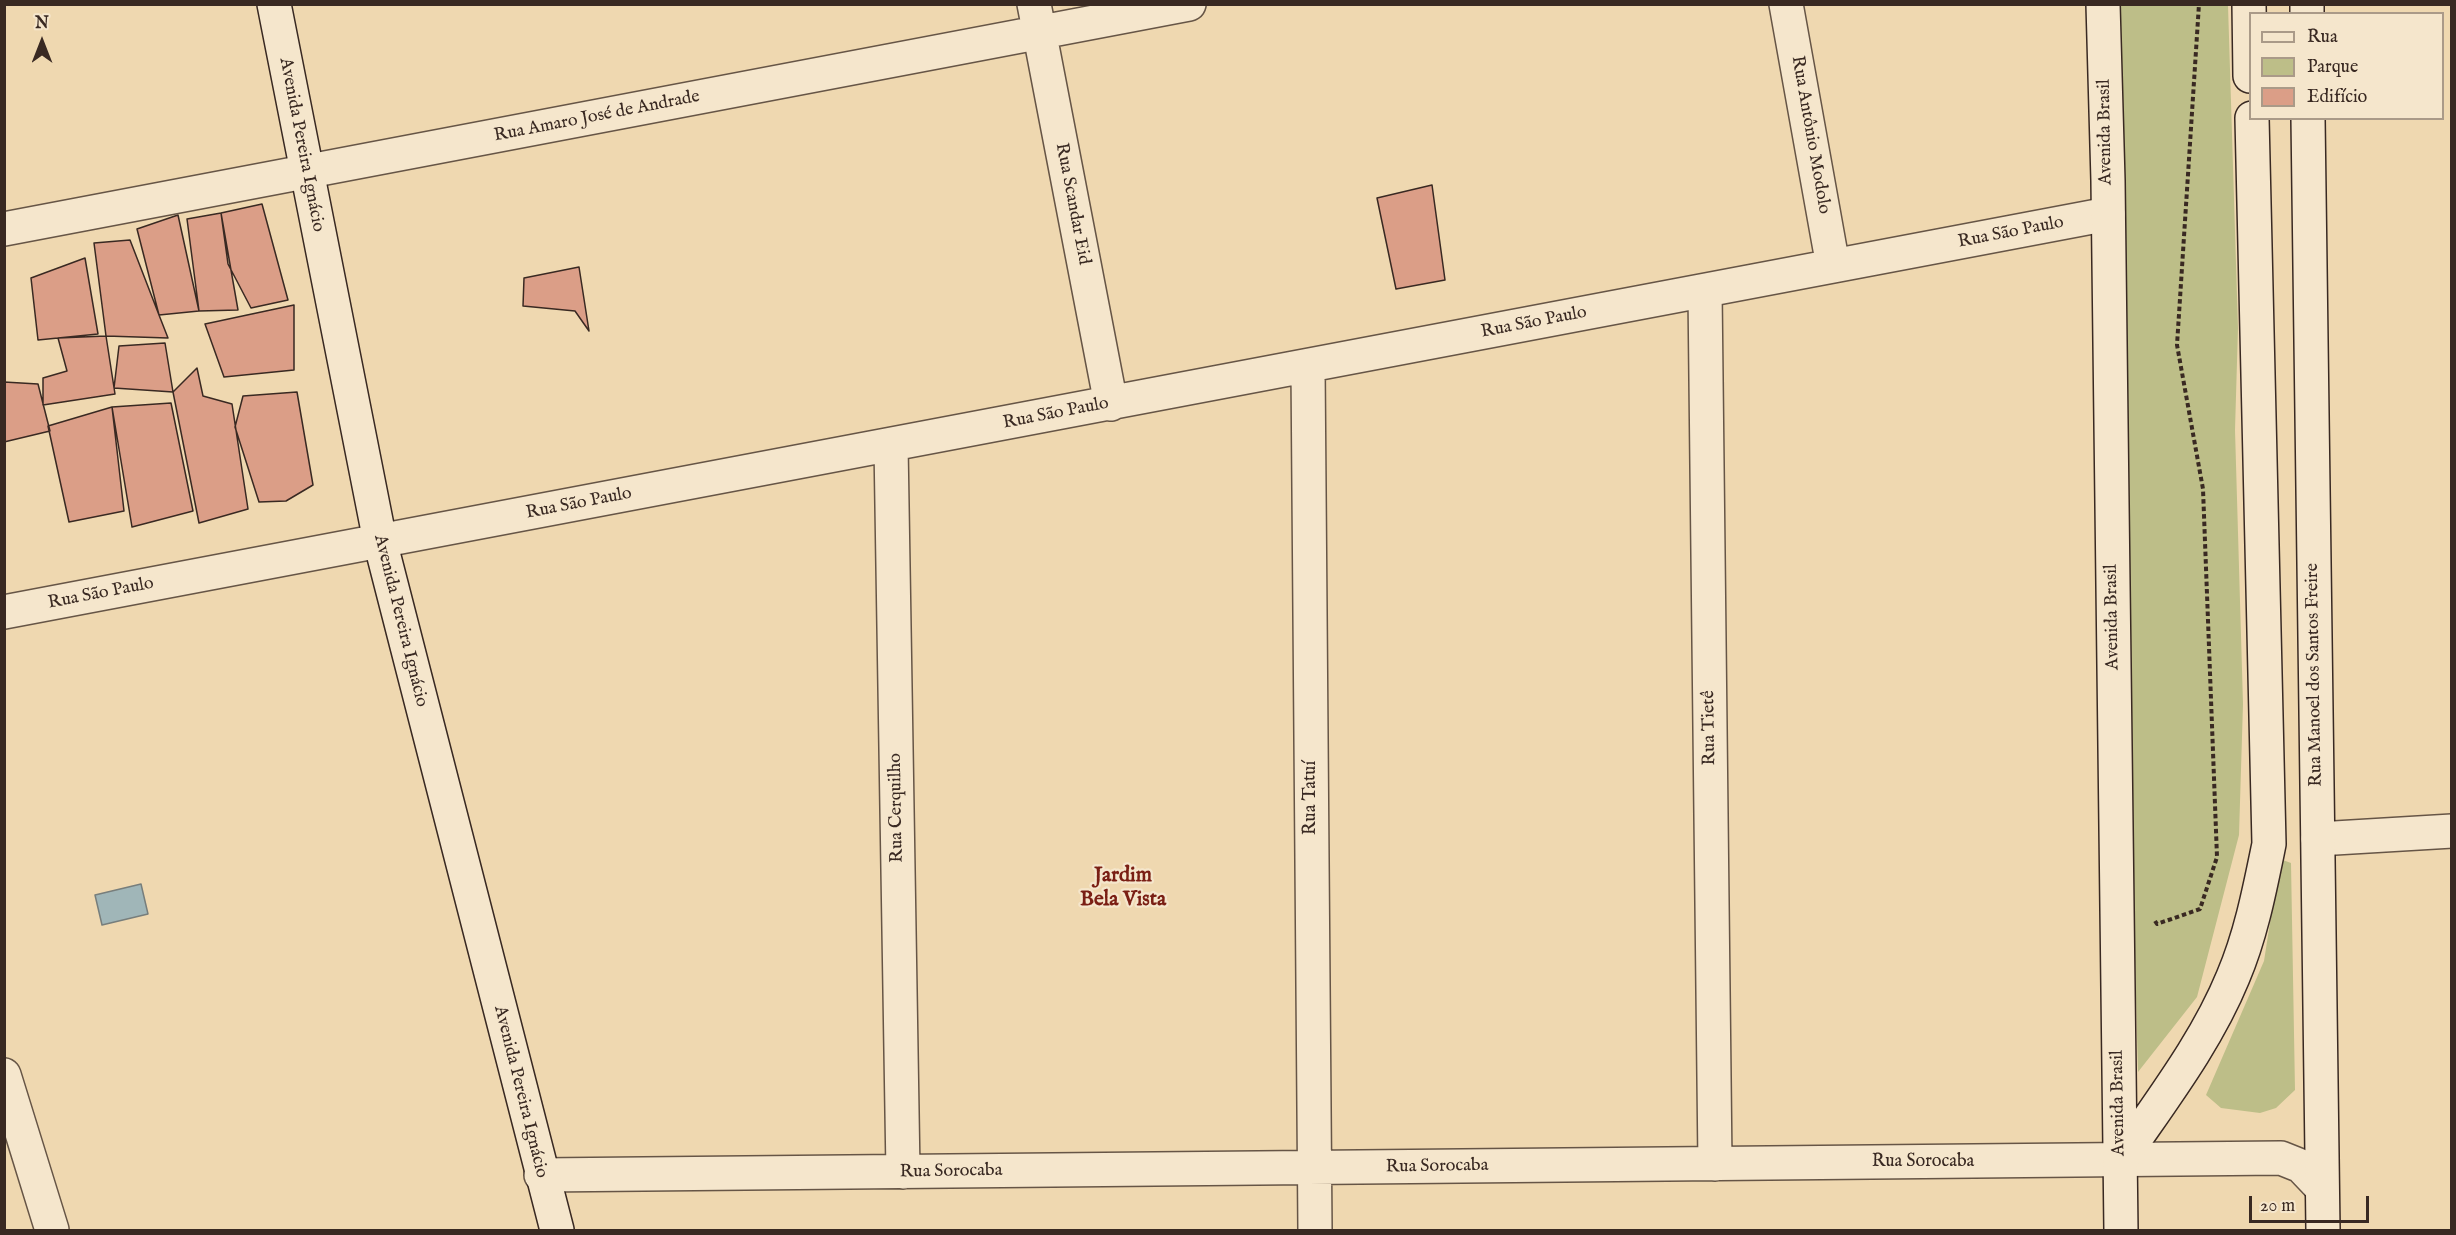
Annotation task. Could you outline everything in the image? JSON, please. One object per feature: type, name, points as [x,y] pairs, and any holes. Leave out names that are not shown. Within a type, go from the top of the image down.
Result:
[{"type":"street","name":"Avenida Pereira Ignácio","points":[[273,4],[380,541],[541,1176],[557,1230]]},
{"type":"street","name":"Rua Amaro José de Andrade","points":[[4,230],[307,172],[1037,19],[1189,4]]},
{"type":"street","name":"Rua Antônio Modolo","points":[[1786,4],[1833,266]]},
{"type":"street","name":"Avenida Brasil","points":[[2103,4],[2108,214],[2121,1230]]},
{"type":"street","name":"Rua Scandar Eid","points":[[1037,19],[1111,404]]},
{"type":"street","points":[[2120,1161],[2214,1016],[2234,976],[2257,899],[2269,844],[2252,120]]},
{"type":"street","name":"Rua Manoel dos Santos Freire","points":[[2308,120],[2323,1230]]},
{"type":"street","name":"Rua São Paulo","points":[[4,612],[2108,214]]},
{"type":"street","name":"Rua Tietê","points":[[1705,291],[1714,1164]]},
{"type":"street","name":"Rua Tatuí","points":[[1308,366],[1315,1230]]},
{"type":"street","name":"Rua Cerquilho","points":[[891,445],[903,1172]]},
{"type":"street","points":[[2318,839],[2451,831]]},
{"type":"street","points":[[4,1075],[52,1230]]},
{"type":"street","name":"Rua Sorocaba","points":[[541,1176],[2281,1158],[2301,1166],[2321,1187]]},
{"type":"path","points":[[2152,916],[2157,924],[2200,909],[2217,857],[2203,489],[2178,345],[2199,4]]},
{"type":"green space","points":[[2109,5],[2228,5],[2238,328],[2235,430],[2243,704],[2239,835],[2197,997],[2138,1072]]},
{"type":"green space","points":[[2280,859],[2291,863],[2295,1090],[2276,1108],[2260,1113],[2221,1108],[2206,1095],[2264,961]]},
{"type":"shaded area","points":[[141,884],[148,914],[102,925],[95,895]]},
{"type":"building","points":[[1432,185],[1445,280],[1396,289],[1377,198]]},
{"type":"building","points":[[262,204],[288,300],[251,308],[228,264],[221,213]]},
{"type":"building","points":[[221,213],[238,310],[199,311],[187,219]]},
{"type":"building","points":[[178,215],[199,311],[159,315],[137,229]]},
{"type":"building","points":[[130,240],[168,338],[106,336],[94,243]]},
{"type":"building","points":[[85,258],[98,334],[38,340],[31,278]]},
{"type":"building","points":[[579,267],[589,331],[575,311],[523,306],[524,278]]},
{"type":"building","points":[[294,305],[294,370],[224,377],[205,324]]},
{"type":"building","points":[[106,336],[115,394],[43,405],[43,378],[67,371],[58,338]]},
{"type":"building","points":[[165,343],[173,392],[114,388],[119,346]]},
{"type":"building","points":[[197,368],[203,396],[232,404],[248,509],[199,523],[173,392]]},
{"type":"building","points":[[4,382],[38,384],[50,431],[4,442]]},
{"type":"building","points":[[297,392],[313,485],[286,501],[259,502],[235,427],[243,396]]},
{"type":"building","points":[[171,403],[193,511],[132,527],[112,407]]},
{"type":"building","points":[[112,407],[124,511],[69,522],[48,426]]},
{"type":"district","name":"Jardim Bela Vista","points":[[1123,889]]}]
